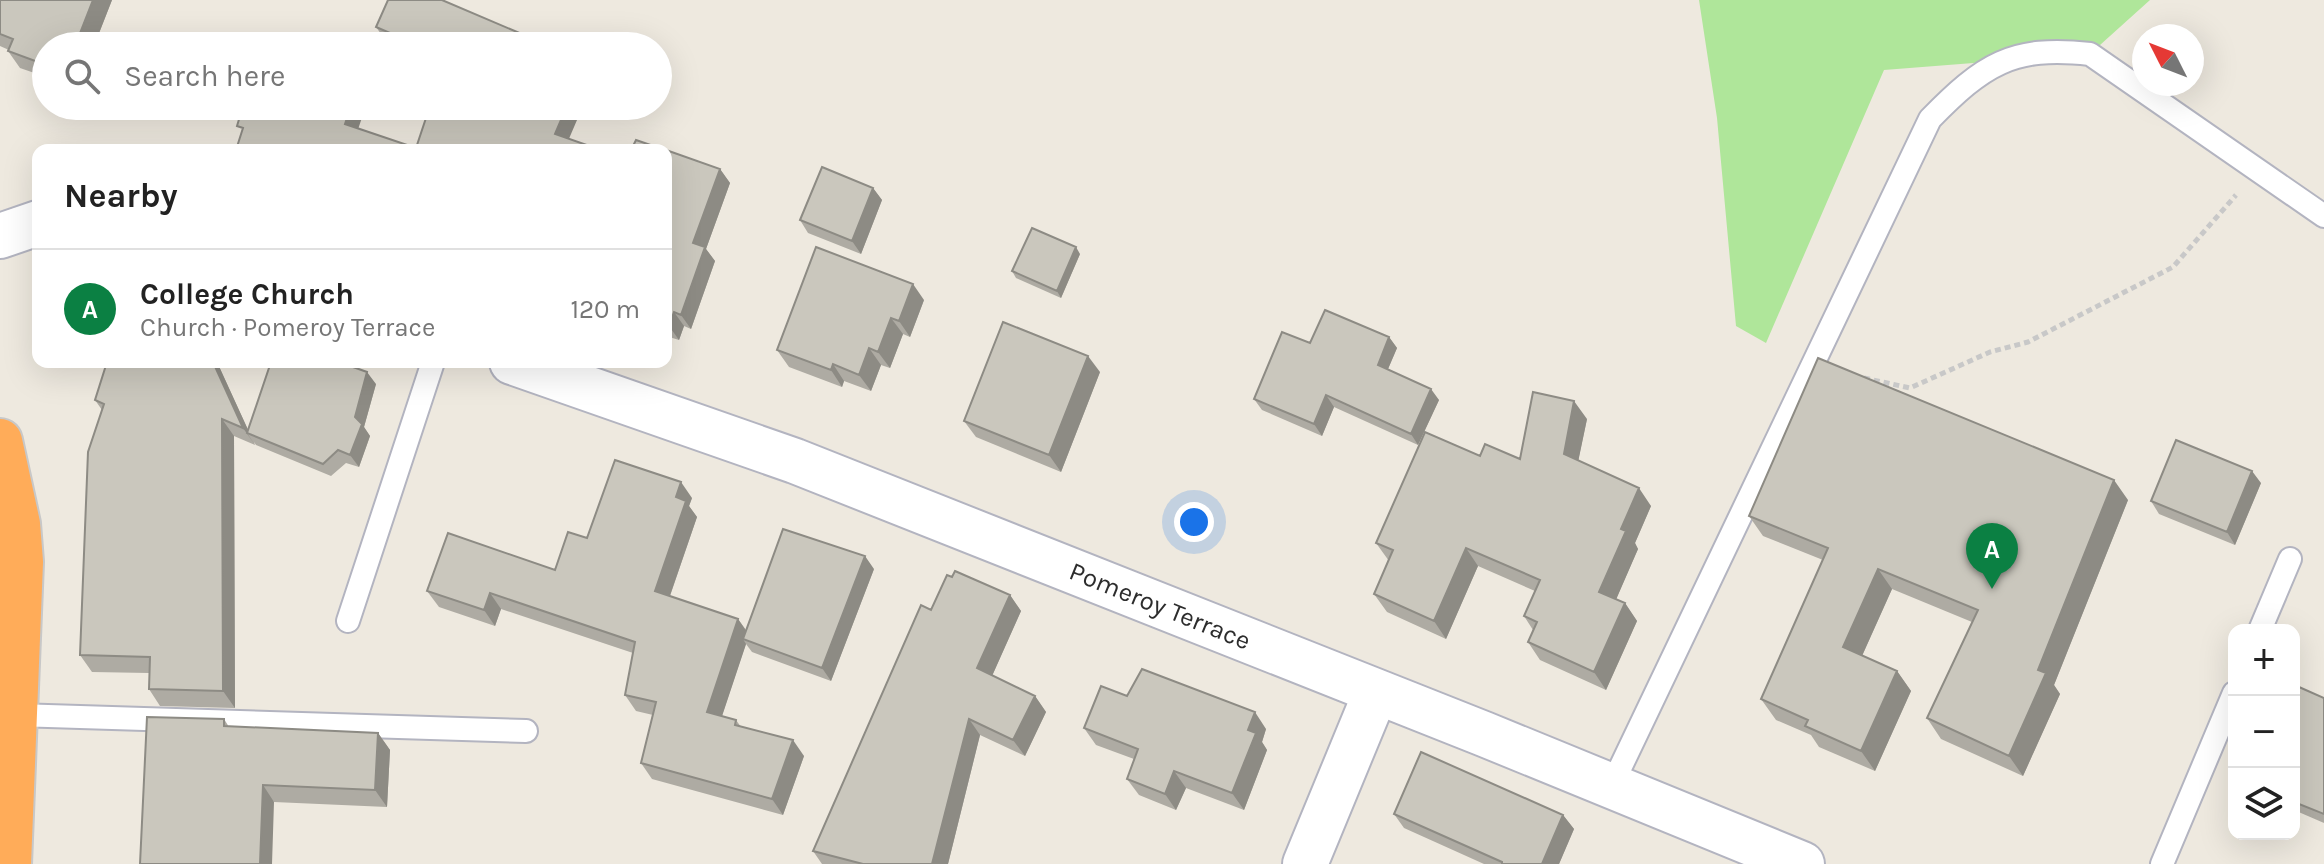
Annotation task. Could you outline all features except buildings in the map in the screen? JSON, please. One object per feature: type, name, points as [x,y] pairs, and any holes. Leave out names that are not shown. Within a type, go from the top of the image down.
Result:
[{"type":"highway","points":[[0,441],[18,524],[21,562],[9,864]]},
{"type":"street","points":[[0,236],[32,225]]},
{"type":"street","name":"Pomeroy Terrace","points":[[529,368],[795,461],[1612,785],[1802,864]]},
{"type":"street","points":[[1305,864],[1376,692]]},
{"type":"lane","points":[[1612,785],[1930,119],[1964,84],[2004,61],[2048,49],[2090,54],[2324,216]]},
{"type":"lane","points":[[348,621],[431,368]]},
{"type":"lane","points":[[2263,624],[2290,559]]},
{"type":"lane","points":[[2162,864],[2233,696]]},
{"type":"lane","points":[[16,715],[526,731]]},
{"type":"path","points":[[1812,365],[1910,388],[1990,352],[2028,342],[2173,267],[2257,170]]},
{"type":"green space","points":[[1699,0],[2150,0],[2090,54],[1884,70],[1766,343],[1736,326],[1717,118]]},
{"type":"place","name":"College Church","points":[[1992,589]]}]
